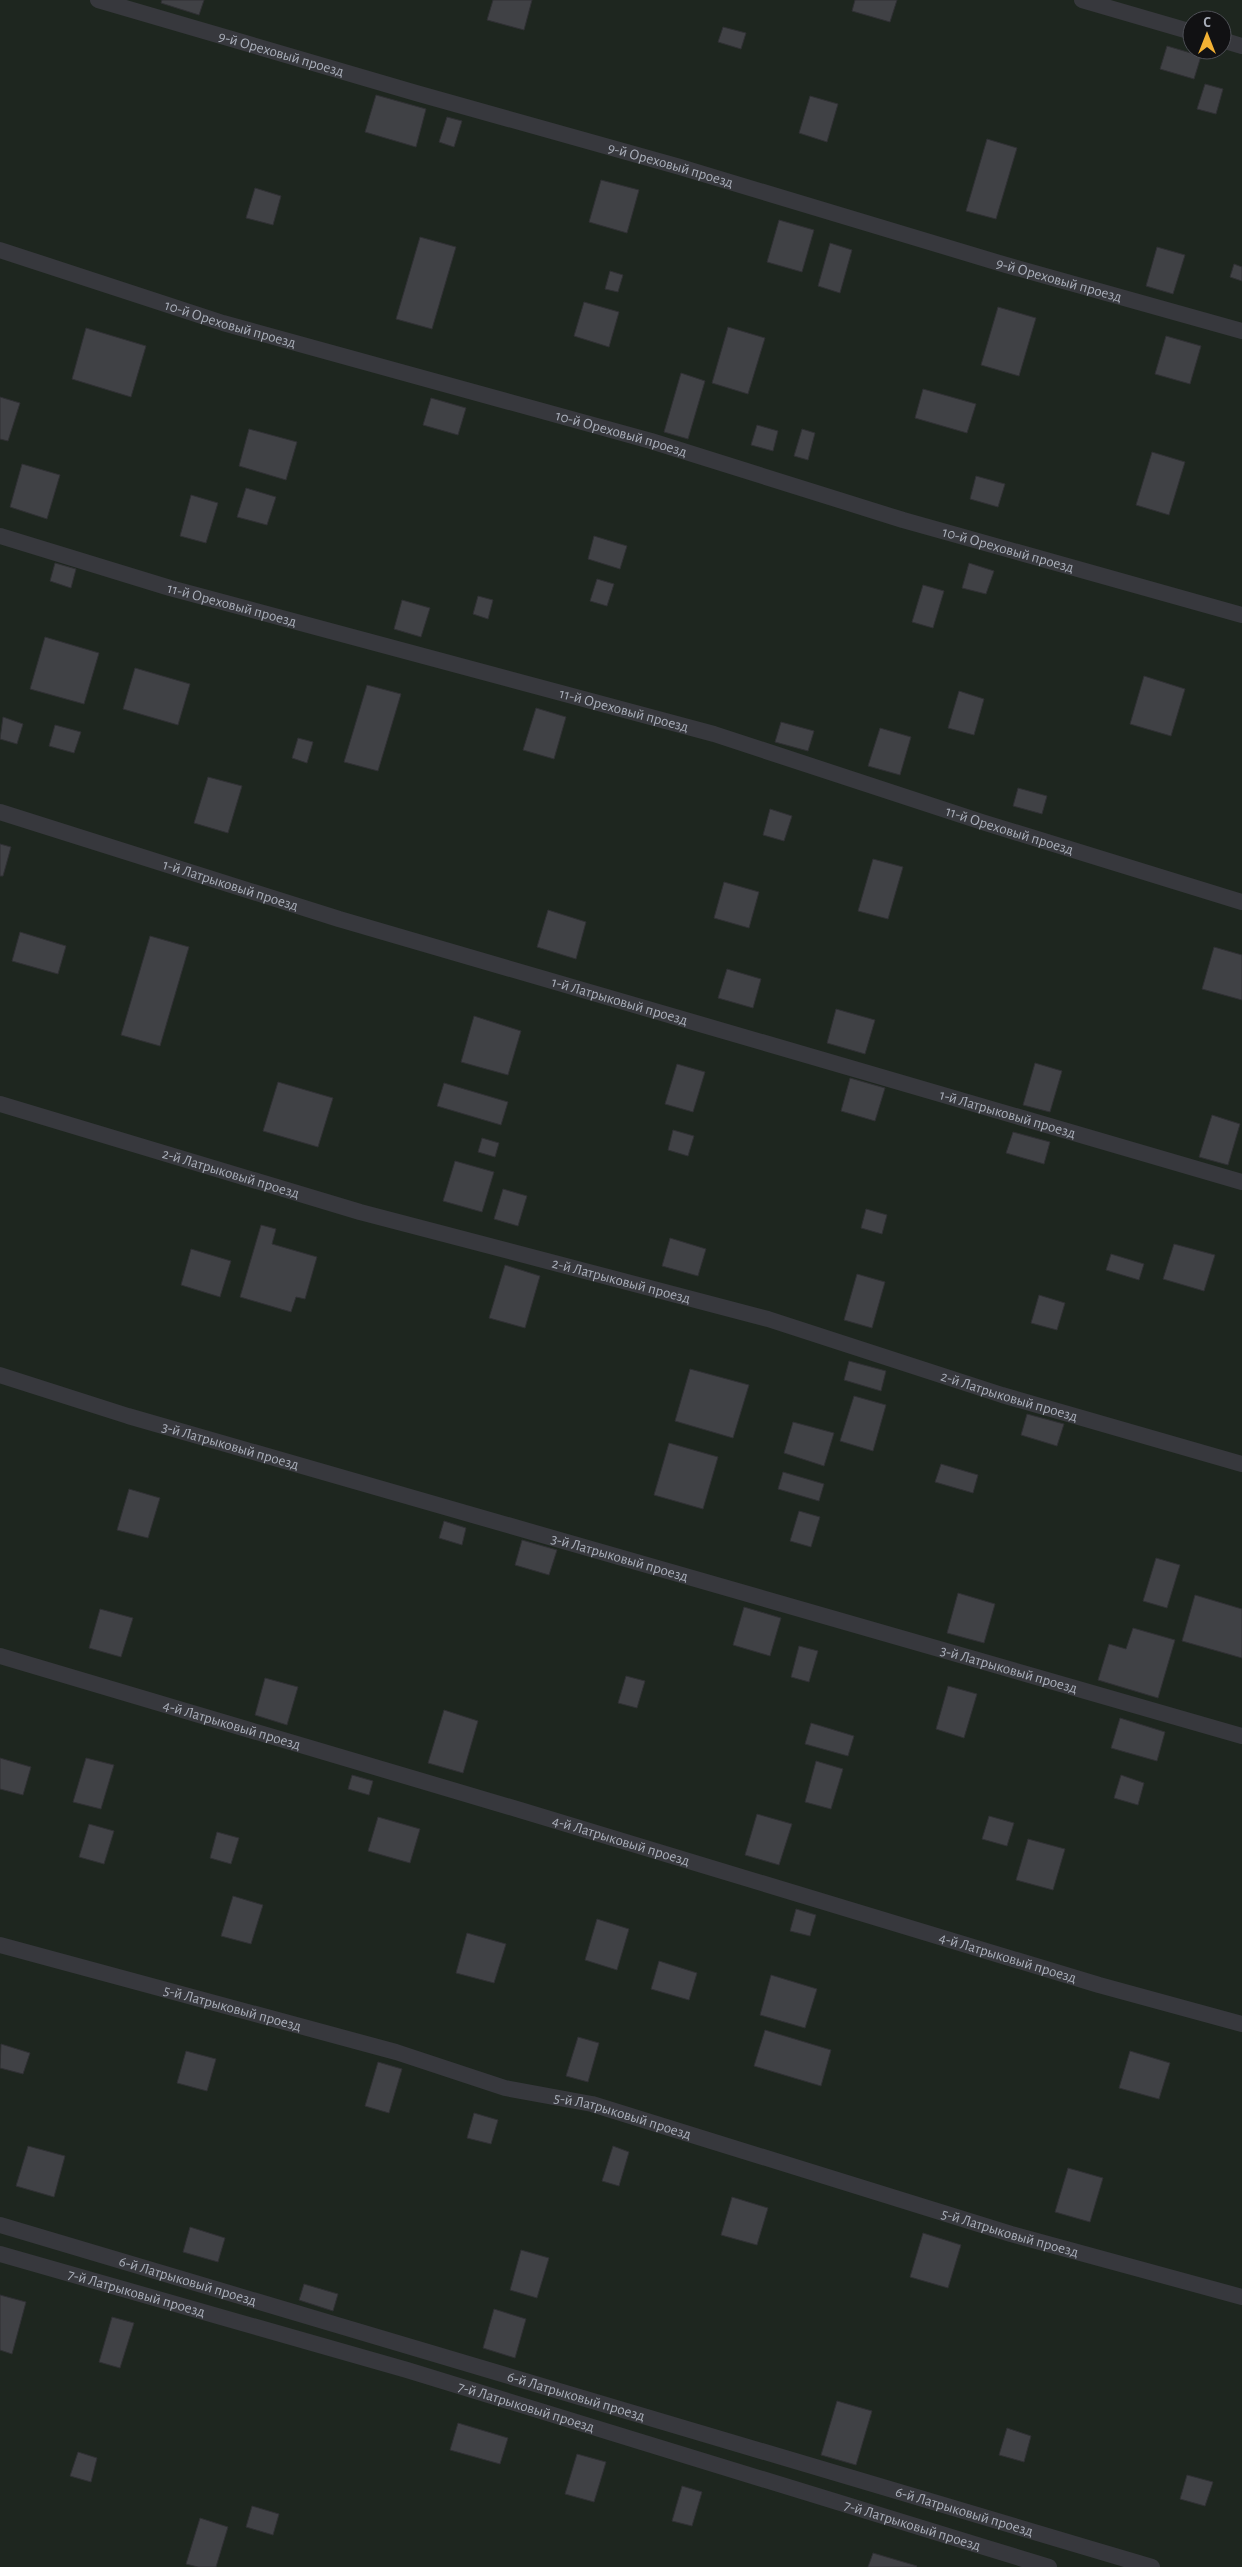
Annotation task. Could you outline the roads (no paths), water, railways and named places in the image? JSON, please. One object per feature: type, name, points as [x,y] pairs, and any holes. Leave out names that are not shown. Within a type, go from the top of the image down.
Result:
[{"type":"lane","name":"9-й Ореховый проезд","points":[[98,0],[416,93],[680,167],[1006,265],[1242,331]]},
{"type":"lane","points":[[1082,0],[1182,29]]},
{"type":"lane","name":"10-й Ореховый проезд","points":[[0,250],[223,323],[641,439],[903,520],[1242,615]]},
{"type":"lane","name":"11-й Ореховый проезд","points":[[0,536],[170,588],[714,734],[982,822],[1242,902]]},
{"type":"lane","name":"1-й Латрыковый проезд","points":[[0,812],[339,920],[1242,1182]]},
{"type":"lane","name":"2-й Латрыковый проезд","points":[[0,1104],[360,1212],[768,1320],[1002,1395],[1242,1464]]},
{"type":"lane","name":"3-й Латрыковый проезд","points":[[0,1375],[128,1416],[1242,1736]]},
{"type":"lane","name":"4-й Латрыковый проезд","points":[[0,1656],[1100,1985],[1242,2024]]},
{"type":"lane","name":"5-й Латрыковый проезд","points":[[0,1945],[396,2052],[505,2088],[592,2104],[1011,2234],[1242,2297]]},
{"type":"lane","name":"6-й Латрыковый проезд","points":[[0,2225],[1152,2567]]},
{"type":"lane","name":"7-й Латрыковый проезд","points":[[0,2254],[407,2370],[1049,2567]]}]
